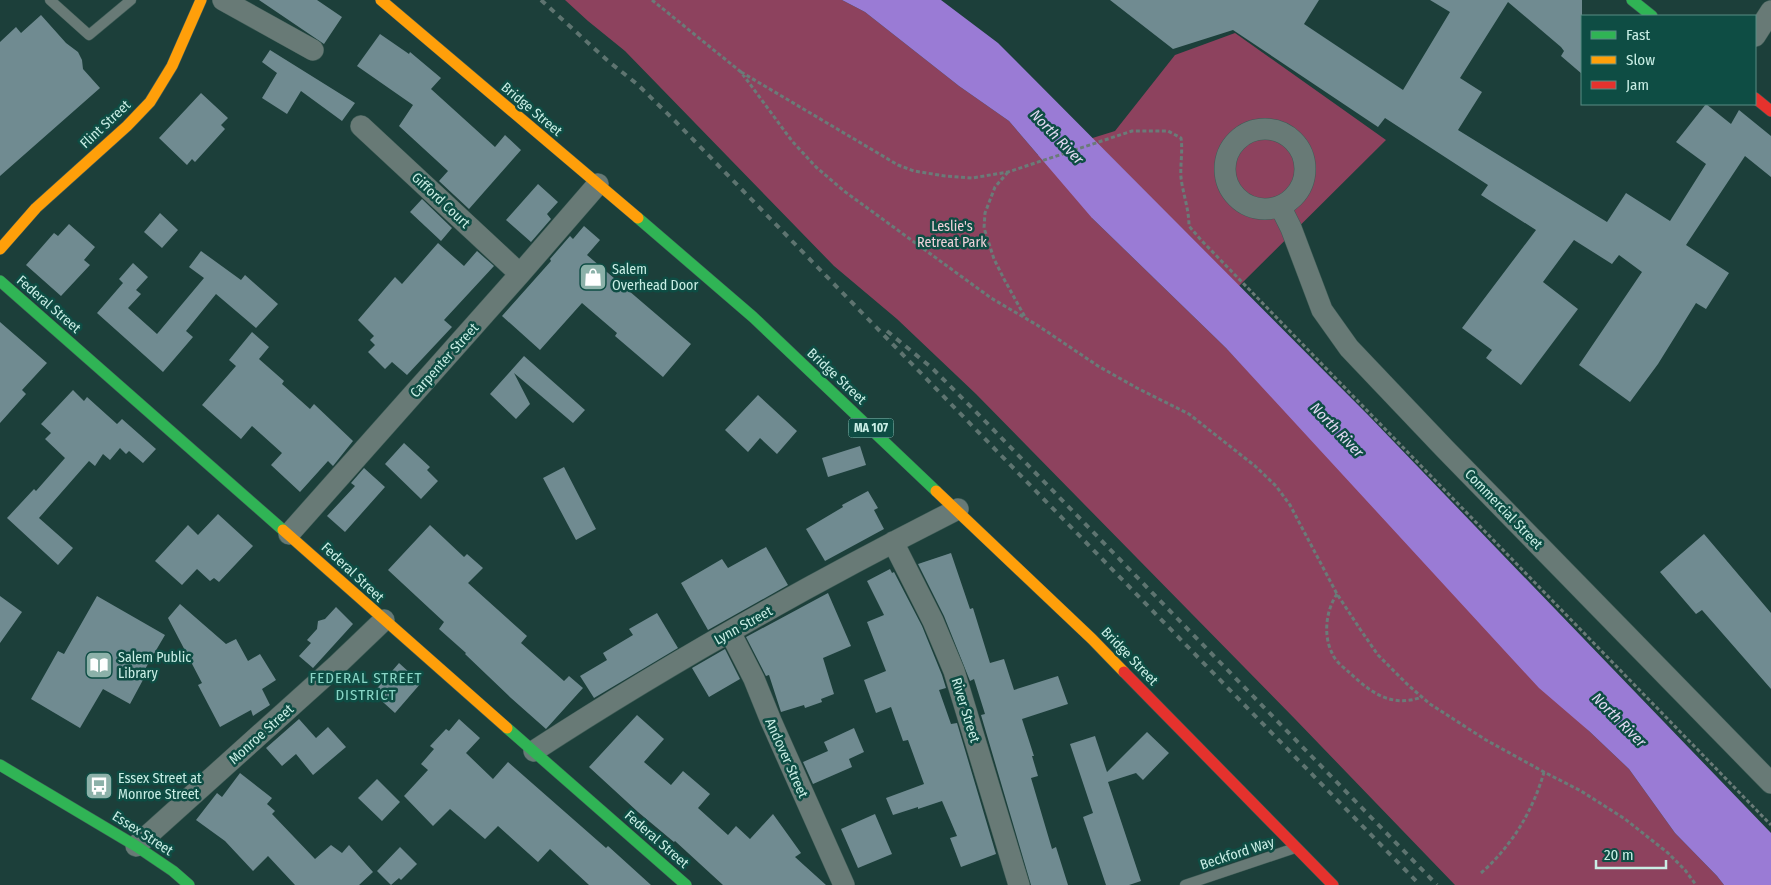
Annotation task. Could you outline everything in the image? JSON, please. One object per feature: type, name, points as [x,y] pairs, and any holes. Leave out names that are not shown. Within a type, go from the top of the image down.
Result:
[{"type":"main road","name":"Flint Street","points":[[0,248],[44,200],[134,120],[150,101],[174,62],[201,0]]},
{"type":"main road","name":"Bridge Street","points":[[381,0],[726,292],[1092,639],[1333,885]]},
{"type":"main road","points":[[1632,0],[1651,15]]},
{"type":"main road","points":[[1756,99],[1771,111]]},
{"type":"main road","name":"Federal Street","points":[[0,281],[290,534],[384,620],[686,885]]},
{"type":"main road","name":"Essex Street","points":[[0,765],[136,846],[173,871],[188,885]]},
{"type":"street","points":[[223,0],[313,50]]},
{"type":"street","points":[[1756,34],[1771,11]]},
{"type":"street","name":"Gifford Court","points":[[361,126],[520,274]]},
{"type":"street","name":"Carpenter Street","points":[[290,534],[598,184]]},
{"type":"street","name":"Commercial Street","points":[[1280,206],[1291,228],[1322,310],[1349,348],[1771,783]]},
{"type":"street","name":"Lynn Street","points":[[534,751],[608,704],[730,632],[893,542],[958,510]]},
{"type":"street","name":"River Street","points":[[893,542],[933,620],[954,671],[1019,885]]},
{"type":"street","name":"Monroe Street","points":[[136,846],[336,666],[384,620]]},
{"type":"street","name":"Andover Street","points":[[730,632],[754,679],[844,885]]},
{"type":"lane","points":[[50,0],[89,36],[131,0]]},
{"type":"lane","name":"Beckford Way","points":[[1185,885],[1297,848]]},
{"type":"path","points":[[652,0],[741,72],[874,151],[914,171],[972,178],[1008,172],[1132,131],[1168,132],[1180,138],[1182,147],[1180,163],[1189,215],[1189,226],[1195,233],[1771,826]]},
{"type":"path","points":[[741,72],[792,141],[844,191],[991,298],[1098,366],[1189,414],[1255,466],[1276,486],[1290,505],[1337,594],[1378,655],[1430,704],[1486,740],[1581,791],[1625,819],[1668,853],[1685,870],[1696,885]]},
{"type":"path","points":[[1008,172],[995,187],[985,213],[984,228],[1001,272],[1026,319]]},
{"type":"path","points":[[1337,594],[1328,610],[1327,623],[1332,653],[1337,662],[1365,688],[1388,699],[1401,701],[1422,697]]},
{"type":"path","points":[[1481,873],[1497,859],[1529,813],[1538,794],[1544,772]]},
{"type":"green space","name":"Leslie's Retreat Park","points":[[565,0],[842,0],[865,12],[959,86],[1009,121],[1038,155],[1115,131],[1175,55],[1235,33],[1386,140],[1239,286],[1103,149],[1092,218],[1226,348],[1589,731],[1629,769],[1675,833],[1724,885],[1455,885],[976,394],[897,319],[834,266],[625,51]]},
{"type":"water","name":"North River","points":[[842,0],[941,0],[998,43],[1368,415],[1771,833],[1771,885],[1724,885],[1675,833],[1629,769],[1539,688],[1226,348],[1092,218],[1009,121],[959,86],[865,12]]},
{"type":"building","points":[[259,0],[317,0],[342,17],[324,44]]},
{"type":"building","points":[[1110,0],[1319,0],[1304,24],[1403,90],[1450,12],[1430,0],[1582,0],[1581,73],[1561,56],[1564,51],[1561,47],[1508,2],[1460,78],[1482,92],[1458,130],[1607,222],[1626,193],[1670,221],[1706,164],[1676,142],[1705,105],[1731,124],[1739,110],[1771,136],[1771,177],[1745,156],[1686,245],[1729,273],[1706,309],[1696,303],[1658,364],[1630,402],[1579,365],[1642,272],[1619,255],[1612,264],[1574,240],[1543,282],[1578,309],[1521,385],[1486,358],[1492,350],[1462,328],[1536,230],[1481,195],[1488,185],[1385,118],[1378,127],[1233,30],[1173,49]]},
{"type":"building","points":[[41,15],[66,43],[78,52],[82,60],[83,69],[100,88],[0,176],[0,42],[16,27],[21,33]]},
{"type":"building","points":[[380,34],[409,54],[410,52],[441,78],[431,89],[495,147],[505,135],[521,150],[469,209],[439,181],[448,171],[399,126],[413,105],[357,66]]},
{"type":"building","points":[[270,50],[355,103],[342,121],[301,91],[287,114],[262,98],[277,73],[262,62]]},
{"type":"building","points":[[201,93],[228,118],[221,125],[225,129],[195,162],[192,159],[187,165],[159,138]]},
{"type":"building","points":[[538,184],[558,202],[547,214],[551,219],[531,242],[506,220]]},
{"type":"building","points":[[422,199],[452,228],[441,241],[410,212]]},
{"type":"building","points":[[160,213],[178,230],[162,248],[144,232]]},
{"type":"building","points":[[69,224],[95,247],[84,260],[90,265],[61,296],[26,265],[54,233],[58,236]]},
{"type":"building","points":[[584,226],[600,240],[587,255],[691,344],[663,377],[615,336],[617,333],[582,303],[540,350],[502,316],[551,261],[550,259],[570,236],[573,239]]},
{"type":"building","points":[[438,243],[464,266],[477,251],[494,266],[444,320],[452,327],[407,375],[392,362],[385,369],[368,352],[375,345],[370,340],[374,336],[358,320],[395,277],[402,284]]},
{"type":"building","points":[[201,251],[241,280],[245,275],[278,304],[256,328],[216,294],[186,331],[193,337],[163,372],[97,313],[123,283],[119,279],[133,263],[148,277],[136,290],[141,294],[128,308],[157,334],[204,278],[189,267]]},
{"type":"building","points":[[0,322],[47,363],[22,390],[26,394],[0,423]]},
{"type":"building","points":[[252,332],[269,347],[259,359],[284,381],[282,384],[310,409],[314,404],[353,441],[333,466],[328,461],[300,492],[271,465],[282,453],[252,426],[241,439],[202,405],[236,366],[229,360]]},
{"type":"building","points":[[524,356],[585,410],[573,423],[514,373],[530,404],[516,419],[490,394]]},
{"type":"building","points":[[73,390],[84,401],[87,397],[117,424],[122,419],[156,449],[143,463],[129,451],[126,454],[120,448],[110,460],[103,454],[95,466],[89,461],[39,518],[73,548],[58,565],[7,518],[34,489],[36,491],[65,458],[45,439],[51,433],[41,424]]},
{"type":"building","points":[[758,395],[797,431],[777,454],[760,438],[748,452],[725,430]]},
{"type":"building","points":[[404,443],[430,467],[427,470],[438,481],[421,499],[385,464]]},
{"type":"building","points":[[860,446],[866,465],[828,477],[822,458]]},
{"type":"building","points":[[564,467],[596,529],[576,540],[543,478]]},
{"type":"building","points":[[364,468],[385,487],[345,532],[327,516],[355,486],[351,483]]},
{"type":"building","points":[[868,491],[878,508],[874,510],[884,529],[825,561],[806,529],[843,507],[842,505]]},
{"type":"building","points":[[218,514],[253,546],[219,582],[214,578],[210,581],[197,569],[182,585],[155,561],[188,525],[198,535]]},
{"type":"building","points":[[430,525],[464,557],[467,554],[483,568],[468,583],[527,636],[521,643],[564,681],[569,676],[583,688],[546,729],[439,629],[444,622],[388,570]]},
{"type":"building","points":[[1704,534],[1771,613],[1771,689],[1702,610],[1696,614],[1660,572]]},
{"type":"building","points":[[766,547],[788,585],[708,630],[681,583],[722,559],[728,568]]},
{"type":"building","points":[[951,553],[970,609],[973,608],[990,663],[1004,659],[1014,690],[1058,676],[1068,704],[1022,719],[1034,756],[1032,756],[1038,776],[1031,778],[1052,849],[1056,847],[1068,885],[1031,885],[981,715],[985,714],[974,679],[970,681],[944,616],[918,564]]},
{"type":"building","points":[[890,569],[892,573],[894,572],[922,626],[942,675],[946,688],[939,690],[951,724],[957,723],[996,854],[961,867],[950,838],[957,836],[942,801],[893,815],[886,798],[924,784],[908,740],[903,741],[891,707],[876,713],[864,680],[886,671],[867,622],[884,615],[867,581]]},
{"type":"building","points":[[828,593],[851,646],[823,658],[834,694],[821,699],[822,702],[805,708],[804,705],[781,712],[769,675],[766,676],[746,637]]},
{"type":"building","points":[[0,596],[22,612],[0,643]]},
{"type":"building","name":"Salem Public Library","points":[[97,596],[165,635],[141,676],[144,678],[130,704],[103,689],[80,728],[31,699],[58,651],[64,654]]},
{"type":"building","points":[[180,604],[226,644],[236,639],[248,661],[260,654],[276,680],[262,689],[270,705],[253,716],[251,710],[220,727],[198,685],[202,683],[168,618]]},
{"type":"building","points":[[336,607],[353,624],[313,668],[299,656],[311,643],[307,640],[317,629],[318,621],[325,619]]},
{"type":"building","points":[[657,613],[678,648],[594,698],[580,676],[607,660],[603,653],[633,635],[629,629]]},
{"type":"building","points":[[725,649],[740,679],[709,697],[692,668]]},
{"type":"building","points":[[399,663],[421,683],[395,713],[373,693]]},
{"type":"building","points":[[637,715],[664,739],[644,762],[671,785],[683,771],[710,794],[698,808],[728,835],[736,826],[750,839],[773,814],[801,853],[795,857],[826,885],[723,885],[675,841],[638,812],[589,767]]},
{"type":"building","points":[[299,719],[316,738],[328,727],[346,747],[313,775],[296,754],[282,766],[266,748]]},
{"type":"building","points":[[459,719],[480,738],[466,753],[493,779],[508,762],[606,848],[608,846],[651,885],[589,885],[550,849],[538,862],[498,826],[485,839],[450,809],[433,826],[404,796],[428,770],[421,764],[434,749],[430,746],[446,729],[449,731]]},
{"type":"building","points":[[854,728],[864,752],[849,759],[852,767],[813,784],[803,762],[828,751],[824,742]]},
{"type":"building","points":[[1147,732],[1169,753],[1143,780],[1136,773],[1108,782],[1141,881],[1129,885],[1106,885],[1083,817],[1093,813],[1070,744],[1095,736],[1107,772]]},
{"type":"building","points":[[240,773],[272,798],[267,804],[275,811],[272,814],[315,859],[331,845],[342,853],[349,845],[373,872],[359,885],[295,885],[268,856],[253,871],[225,841],[196,820],[217,793],[222,797]]},
{"type":"building","points":[[377,779],[400,802],[382,821],[358,798]]},
{"type":"building","points":[[875,814],[892,854],[858,868],[841,829]]},
{"type":"building","points":[[400,847],[417,864],[401,880],[399,878],[391,885],[377,871]]},
{"type":"railway","points":[[541,0],[608,61],[637,84],[675,121],[1420,885]]},
{"type":"railway","points":[[887,331],[932,368],[982,418],[1437,885]]},
{"type":"traffic: fast","points":[[1632,0],[1651,15]]},
{"type":"traffic: fast","points":[[638,218],[753,317],[936,491]]},
{"type":"traffic: fast","points":[[0,281],[283,530]]},
{"type":"traffic: fast","points":[[507,728],[686,885]]},
{"type":"traffic: fast","points":[[0,765],[136,846],[173,871],[189,885]]},
{"type":"traffic: slow","points":[[0,249],[36,208],[127,126],[150,102],[172,66],[201,0]]},
{"type":"traffic: slow","points":[[381,0],[638,218]]},
{"type":"traffic: slow","points":[[936,491],[1092,639],[1124,672]]},
{"type":"traffic: slow","points":[[283,530],[507,728]]},
{"type":"traffic: jam","points":[[1756,99],[1771,111]]},
{"type":"traffic: jam","points":[[1124,672],[1333,885]]},
{"type":"place","name":"Salem Overhead Door","points":[[593,277]]},
{"type":"place","name":"Salem Public Library","points":[[99,665]]},
{"type":"place","name":"Essex Street at Monroe Street","points":[[99,786]]},
{"type":"district","name":"FEDERAL STREET DISTRICT","points":[[366,686]]}]
